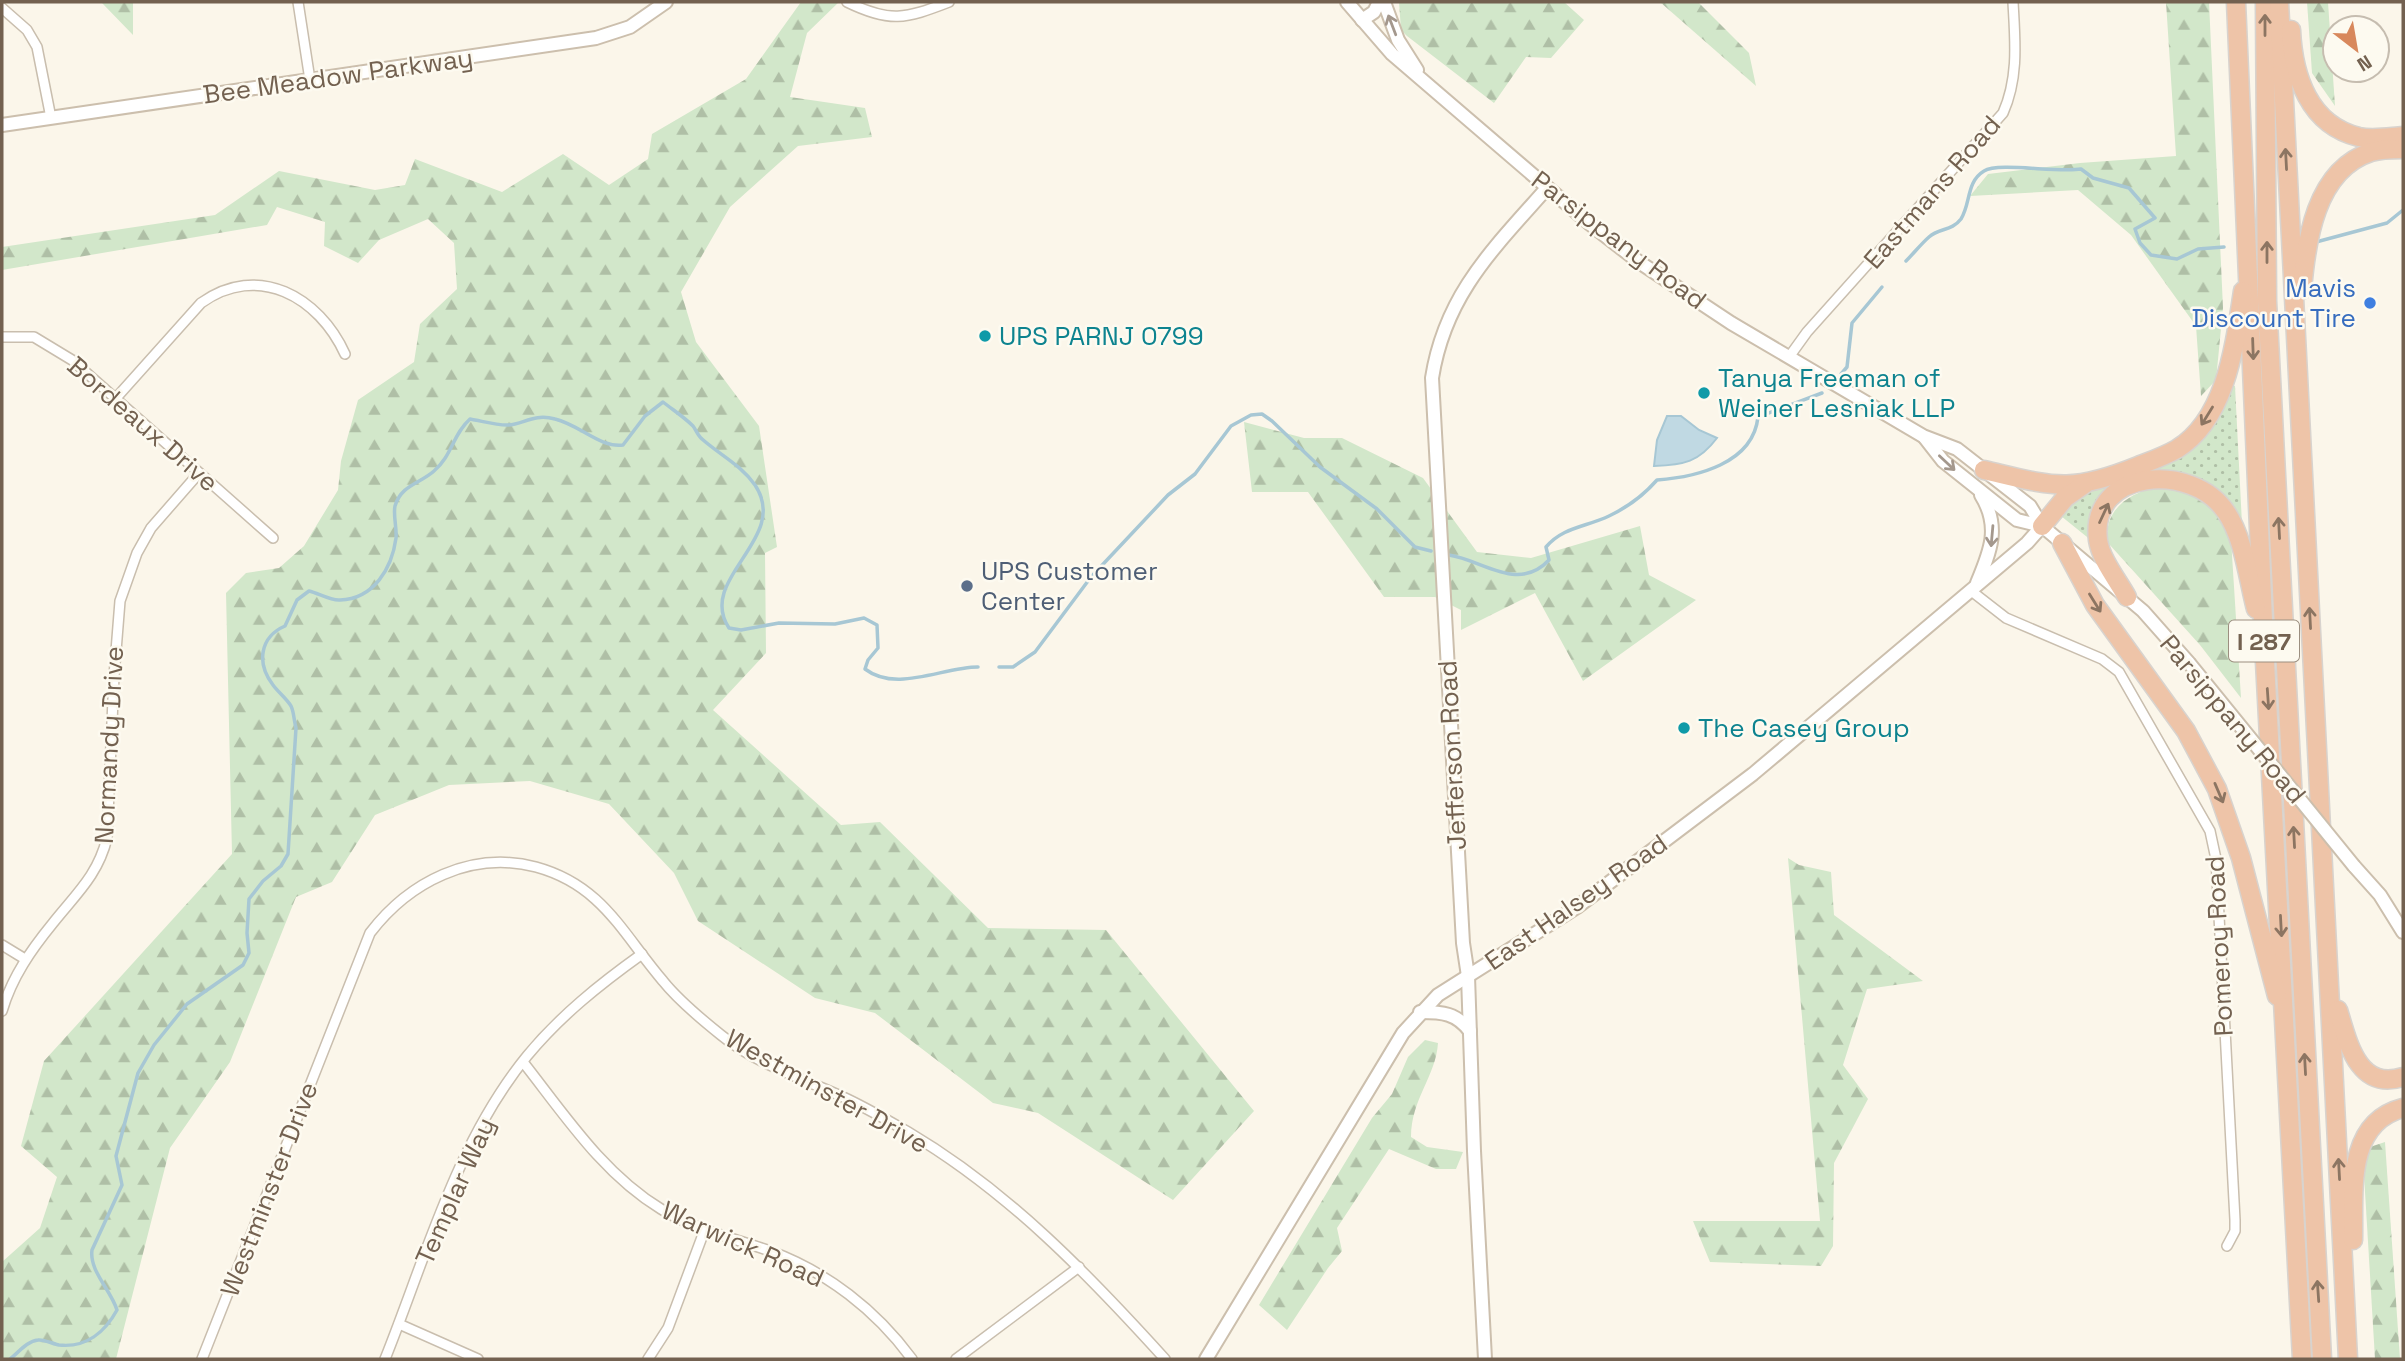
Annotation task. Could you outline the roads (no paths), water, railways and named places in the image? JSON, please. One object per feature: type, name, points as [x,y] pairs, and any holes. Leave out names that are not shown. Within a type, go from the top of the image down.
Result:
[{"type":"highway","name":"I 287","points":[[2236,2],[2264,643],[2302,1359]]},
{"type":"highway","points":[[2265,2],[2267,301],[2322,1359]]},
{"type":"highway","name":"I 287","points":[[2279,2],[2349,1359]]},
{"type":"highway","points":[[2285,2],[2290,12],[2296,68],[2302,88],[2316,112],[2333,126],[2360,137],[2403,136]]},
{"type":"highway","points":[[2297,374],[2305,254],[2319,205],[2335,180],[2358,158],[2375,151],[2403,149]]},
{"type":"highway","points":[[2042,526],[2065,498],[2085,484],[2165,455],[2178,448],[2199,428],[2211,410],[2228,369],[2249,257]]},
{"type":"highway","points":[[1984,470],[2046,485],[2085,484]]},
{"type":"highway","points":[[2127,597],[2100,549],[2098,528],[2104,510],[2120,491],[2139,481],[2155,478],[2183,481],[2208,493],[2228,514],[2264,643]]},
{"type":"highway","points":[[2062,543],[2095,605],[2186,731],[2217,789],[2241,858],[2261,942],[2286,1026]]},
{"type":"highway","points":[[2330,980],[2350,1051],[2357,1064],[2367,1073],[2381,1079],[2403,1077]]},
{"type":"highway","points":[[2349,1359],[2354,1169],[2369,1129],[2379,1119],[2403,1108]]},
{"type":"main road","name":"Bee Meadow Parkway","points":[[2,125],[596,38],[630,27],[666,2]]},
{"type":"main road","points":[[1356,8],[1374,12],[1382,2],[1398,40],[1430,87]]},
{"type":"main road","name":"Parsippany Road","points":[[1356,8],[1392,54],[1547,188],[1639,262],[1789,358],[1923,436],[1957,449],[2030,506],[2042,526],[2127,597],[2189,663],[2380,895],[2403,932]]},
{"type":"main road","name":"Jefferson Road","points":[[1485,1359],[1468,976],[1462,924],[1432,379],[1443,329],[1466,283],[1547,188]]},
{"type":"main road","name":"Parsippany Road","points":[[1923,436],[1944,461],[2017,520],[2042,526]]},
{"type":"main road","points":[[1973,588],[1989,556],[1993,528],[1990,512],[1975,486]]},
{"type":"main road","name":"East Halsey Road","points":[[1206,1359],[1404,1033],[1420,1012],[1438,995],[1577,907],[1753,774],[1973,588],[2042,526]]},
{"type":"main road","points":[[1420,1012],[1447,1012],[1461,1020],[1470,1031]]},
{"type":"street","points":[[298,2],[310,80]]},
{"type":"street","points":[[847,2],[874,15],[896,18],[914,15],[948,2]]},
{"type":"street","name":"Eastmans Road","points":[[1789,358],[1807,332],[2003,113],[2011,92],[2016,61],[2013,2]]},
{"type":"street","points":[[2,8],[27,30],[37,47],[51,118]]},
{"type":"street","points":[[116,398],[201,303],[215,293],[232,288],[275,286],[292,294],[335,334],[345,354]]},
{"type":"street","name":"Bordeaux Drive","points":[[2,337],[34,337],[48,342],[116,398],[273,538]]},
{"type":"street","name":"Normandy Drive","points":[[2,1011],[25,959],[91,880],[102,860],[107,838],[115,647],[120,601],[137,553],[151,528],[199,473]]},
{"type":"street","name":"Pomeroy Road","points":[[1973,588],[2006,618],[2102,659],[2119,672],[2210,831],[2216,859],[2235,1220],[2235,1231],[2227,1246]]},
{"type":"street","name":"Westminster Drive","points":[[202,1359],[360,951],[370,933],[396,903],[432,878],[453,870],[488,863],[524,864],[558,874],[591,893],[607,908],[677,997],[739,1048],[845,1098],[910,1133],[971,1174],[1030,1220],[1079,1266],[1165,1359]]},
{"type":"street","points":[[2,945],[25,959]]},
{"type":"street","name":"Templar Way","points":[[385,1359],[460,1167],[480,1126],[523,1062],[577,1004],[642,954]]},
{"type":"street","name":"Warwick Road","points":[[523,1062],[588,1143],[628,1185],[663,1211],[793,1261],[835,1285],[882,1323],[912,1359]]},
{"type":"street","points":[[648,1359],[668,1328],[705,1229]]},
{"type":"street","points":[[956,1359],[1079,1266]]},
{"type":"street","points":[[399,1324],[439,1339],[478,1359]]},
{"type":"water","points":[[1667,416],[1681,416],[1699,430],[1717,438],[1704,452],[1690,461],[1654,466],[1657,440]]},
{"type":"waterway","points":[[1906,261],[1929,237],[1954,226],[1961,219],[1971,187],[1978,176],[1991,168],[2002,167],[2081,169],[2093,178],[2129,188],[2155,218],[2135,229],[2140,243],[2151,255],[2177,259],[2198,249],[2224,247]]},
{"type":"waterway","points":[[2316,242],[2387,223],[2403,210]]},
{"type":"waterway","points":[[1841,374],[1847,367],[1852,323],[1882,287]]},
{"type":"waterway","points":[[1449,555],[1500,572],[1525,574],[1537,569],[1549,560],[1546,547],[1560,535],[1623,509],[1657,480],[1689,475],[1720,465],[1746,446],[1754,433],[1758,417],[1822,393]]},
{"type":"waterway","points":[[10,1359],[34,1341],[59,1345],[86,1341],[100,1332],[117,1310],[97,1273],[92,1250],[122,1185],[116,1156],[138,1073],[154,1045],[187,1004],[243,965],[249,953],[249,899],[263,881],[281,866],[288,854],[296,728],[291,706],[273,685],[264,668],[263,651],[266,644],[270,637],[285,626],[297,600],[309,591],[336,600],[352,598],[372,588],[385,571],[394,549],[395,506],[398,499],[402,493],[440,465],[470,419],[507,425],[534,418],[555,419],[598,440],[623,445],[645,416],[663,402],[690,423],[702,439],[743,472],[755,485],[763,505],[761,523],[754,541],[724,592],[722,610],[729,628],[741,630],[779,623],[835,624],[864,618],[877,625],[878,648],[868,660],[865,669],[877,676],[905,679],[978,667]]},
{"type":"waterway","points":[[999,667],[1013,667],[1035,652],[1091,577],[1168,495],[1195,474],[1231,426],[1251,415],[1262,414],[1272,421],[1320,467],[1377,509],[1415,547],[1431,551]]},
{"type":"place","name":"Mavis Discount Tire","points":[[2370,303]]},
{"type":"place","name":"UPS PARNJ 0799","points":[[985,336]]},
{"type":"place","name":"Tanya Freeman of Weiner Lesniak LLP","points":[[1704,393]]},
{"type":"place","name":"UPS Customer Center","points":[[967,586]]},
{"type":"place","name":"The Casey Group","points":[[1684,728]]}]
